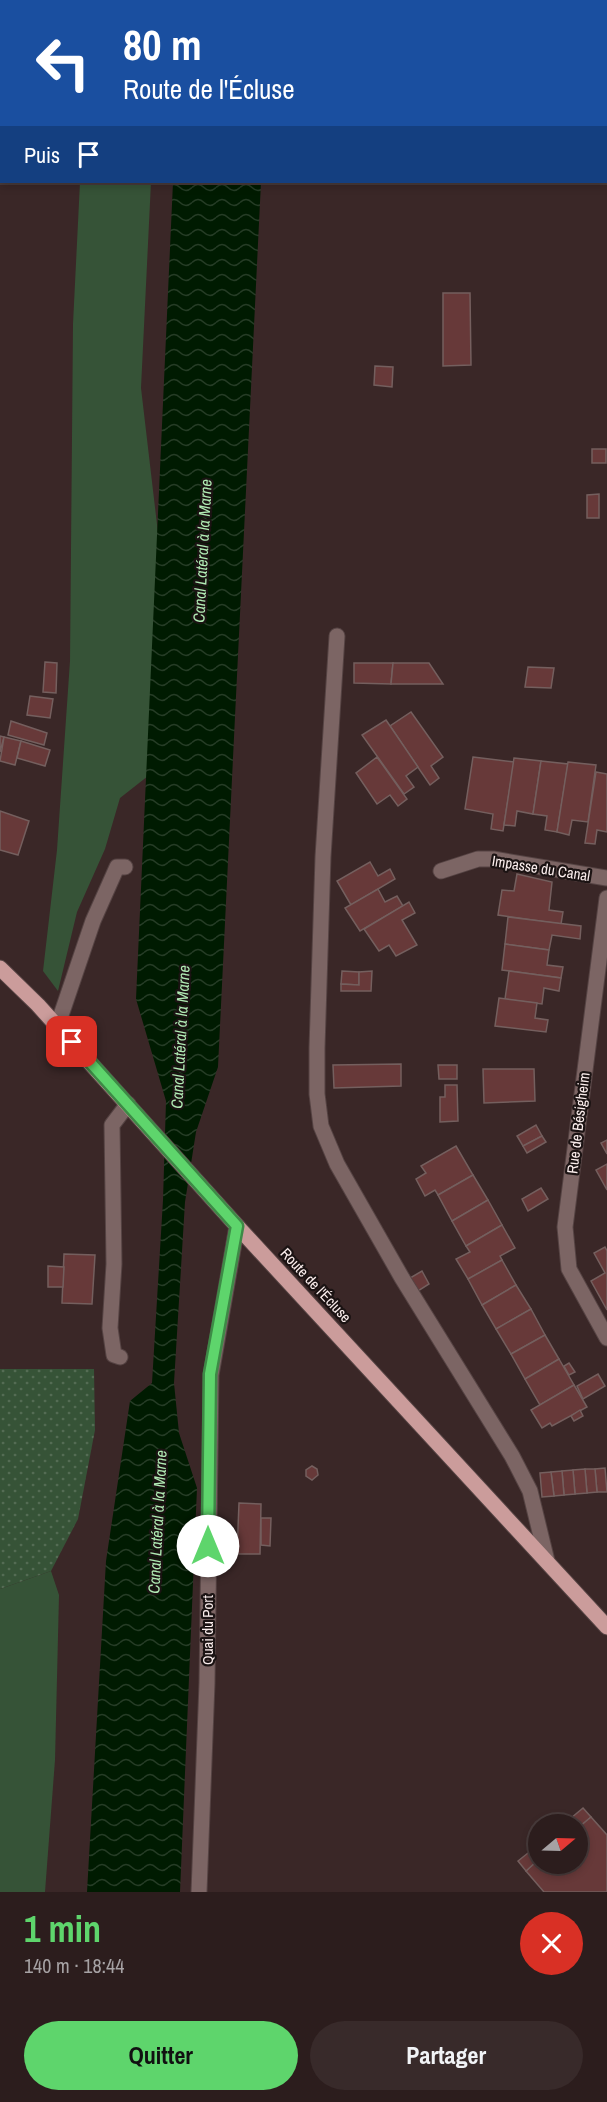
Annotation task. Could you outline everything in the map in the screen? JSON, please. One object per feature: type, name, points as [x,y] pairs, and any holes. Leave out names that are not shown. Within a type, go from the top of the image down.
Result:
[{"type":"main road","name":"Route de l'Écluse","points":[[0,968],[128,1104],[237,1226],[607,1627]]},
{"type":"street","points":[[337,636],[322,869],[316,1094],[321,1126],[337,1164],[402,1278],[512,1456],[530,1491],[547,1562]]},
{"type":"street","name":"Impasse du Canal","points":[[441,870],[469,861],[493,859],[607,878]]},
{"type":"street","points":[[57,1027],[93,921],[117,867],[125,867]]},
{"type":"street","name":"Rue de Bésigheim","points":[[607,898],[565,1227],[569,1269],[607,1338]]},
{"type":"street","points":[[120,1357],[114,1354],[112,1349],[111,1328],[114,1264],[112,1125],[128,1104]]},
{"type":"street","name":"Quai du Port","points":[[199,1892],[207,1683],[210,1374],[237,1226]]},
{"type":"shaded area","points":[[80,183],[151,183],[141,388],[158,533],[148,776],[120,798],[105,849],[77,912],[58,991],[43,971],[57,850],[70,661],[73,324]]},
{"type":"shaded area","points":[[0,1369],[94,1369],[95,1430],[78,1519],[51,1571],[0,1589]]},
{"type":"shaded area","points":[[51,1571],[59,1595],[55,1760],[45,1892],[0,1892],[0,1589]]},
{"type":"water","name":"Canal Latéral à la Marne","points":[[173,183],[261,183],[218,1067],[196,1132],[185,1202],[174,1383],[179,1433],[197,1488],[180,1892],[87,1892],[106,1561],[130,1401],[152,1383],[163,1200],[166,1101],[136,999]]},
{"type":"building","points":[[443,293],[470,293],[471,365],[443,366]]},
{"type":"building","points":[[375,366],[393,367],[392,387],[374,385]]},
{"type":"building","points":[[592,449],[606,449],[606,463],[592,463]]},
{"type":"building","points":[[599,494],[599,518],[587,518],[587,495]]},
{"type":"building","points":[[45,662],[57,663],[56,693],[43,692]]},
{"type":"building","points":[[354,663],[393,663],[391,684],[354,683]]},
{"type":"building","points":[[393,663],[429,663],[443,684],[391,684]]},
{"type":"building","points":[[528,667],[554,668],[551,688],[525,687]]},
{"type":"building","points":[[30,696],[53,699],[50,718],[27,715]]},
{"type":"building","points":[[411,712],[443,757],[431,766],[439,778],[430,785],[390,726]]},
{"type":"building","points":[[386,720],[418,767],[406,776],[414,787],[404,794],[362,735]]},
{"type":"building","points":[[11,721],[47,733],[44,745],[8,735]]},
{"type":"building","points":[[0,736],[4,737],[0,752]]},
{"type":"building","points":[[4,737],[21,741],[15,765],[0,761]]},
{"type":"building","points":[[21,741],[50,750],[45,766],[17,758]]},
{"type":"building","points":[[377,757],[407,799],[398,806],[390,795],[377,804],[356,773]]},
{"type":"building","points":[[473,757],[514,762],[503,831],[491,829],[493,814],[465,809]]},
{"type":"building","points":[[514,758],[541,761],[533,814],[517,811],[515,826],[504,825]]},
{"type":"building","points":[[541,761],[568,764],[557,832],[545,830],[547,816],[533,814]]},
{"type":"building","points":[[568,762],[596,765],[588,822],[572,820],[569,835],[557,832]]},
{"type":"building","points":[[596,772],[607,774],[607,832],[597,830],[595,844],[585,843]]},
{"type":"building","points":[[0,811],[29,821],[18,855],[0,850]]},
{"type":"building","points":[[370,862],[378,876],[390,869],[395,879],[351,905],[337,881]]},
{"type":"building","points":[[517,874],[552,882],[549,910],[563,912],[561,924],[498,915],[502,890],[514,891]]},
{"type":"building","points":[[378,889],[385,902],[397,896],[403,906],[360,931],[345,908]]},
{"type":"building","points":[[409,902],[415,913],[402,920],[417,945],[396,956],[389,945],[379,951],[364,929]]},
{"type":"building","points":[[508,917],[581,926],[580,939],[552,935],[549,950],[505,944]]},
{"type":"building","points":[[505,944],[549,950],[547,965],[563,967],[561,978],[502,970]]},
{"type":"building","points":[[342,971],[359,972],[359,985],[341,984]]},
{"type":"building","points":[[372,971],[371,991],[341,991],[341,984],[359,985],[359,972]]},
{"type":"building","points":[[509,971],[561,978],[559,991],[544,988],[542,1004],[505,999]]},
{"type":"building","points":[[499,998],[537,1003],[535,1018],[548,1020],[546,1032],[495,1026]]},
{"type":"building","points":[[401,1064],[401,1086],[334,1088],[333,1065]]},
{"type":"building","points":[[438,1065],[457,1065],[457,1079],[439,1079]]},
{"type":"building","points":[[483,1069],[534,1069],[535,1101],[484,1103]]},
{"type":"building","points":[[445,1085],[457,1085],[458,1121],[440,1122],[440,1097],[445,1097]]},
{"type":"building","points":[[536,1125],[542,1136],[523,1146],[517,1136]]},
{"type":"building","points":[[542,1136],[546,1142],[527,1153],[523,1146]]},
{"type":"building","points":[[607,1140],[607,1154],[601,1143]]},
{"type":"building","points":[[456,1146],[473,1175],[438,1195],[435,1190],[425,1196],[416,1179],[426,1173],[421,1166]]},
{"type":"building","points":[[607,1164],[607,1190],[596,1170]]},
{"type":"building","points":[[473,1175],[488,1200],[452,1221],[438,1195]]},
{"type":"building","points":[[541,1188],[548,1199],[528,1211],[522,1199]]},
{"type":"building","points":[[488,1200],[502,1225],[466,1246],[452,1221]]},
{"type":"building","points":[[502,1225],[515,1248],[500,1256],[502,1260],[468,1279],[456,1259],[470,1252],[466,1246]]},
{"type":"building","points":[[605,1247],[607,1251],[607,1310],[591,1281],[605,1273],[594,1253]]},
{"type":"building","points":[[64,1254],[95,1255],[92,1304],[62,1303]]},
{"type":"building","points":[[502,1260],[516,1285],[482,1305],[468,1279]]},
{"type":"building","points":[[48,1266],[64,1267],[63,1287],[48,1287]]},
{"type":"building","points":[[422,1271],[429,1284],[418,1291],[410,1278]]},
{"type":"building","points":[[516,1285],[531,1309],[496,1329],[482,1305]]},
{"type":"building","points":[[531,1309],[545,1335],[511,1354],[496,1329]]},
{"type":"building","points":[[545,1335],[559,1359],[525,1379],[511,1354]]},
{"type":"building","points":[[559,1359],[574,1385],[540,1405],[525,1379]]},
{"type":"building","points":[[569,1363],[575,1372],[569,1375],[564,1366]]},
{"type":"building","points":[[598,1374],[605,1386],[583,1399],[577,1386]]},
{"type":"building","points":[[574,1385],[587,1407],[552,1426],[550,1423],[542,1428],[531,1410]]},
{"type":"building","points":[[580,1410],[583,1416],[574,1421],[571,1416]]},
{"type":"building","points":[[312,1466],[317,1469],[318,1475],[312,1480],[306,1476],[306,1470]]},
{"type":"building","points":[[605,1468],[607,1492],[597,1492],[595,1469]]},
{"type":"building","points":[[585,1469],[595,1469],[597,1492],[587,1493]]},
{"type":"building","points":[[585,1469],[587,1493],[575,1494],[573,1470]]},
{"type":"building","points":[[573,1470],[575,1494],[564,1495],[562,1471]]},
{"type":"building","points":[[562,1471],[564,1495],[554,1496],[551,1472]]},
{"type":"building","points":[[551,1472],[554,1496],[542,1497],[540,1473]]},
{"type":"building","points":[[239,1503],[261,1504],[260,1554],[237,1554]]},
{"type":"building","points":[[261,1518],[271,1518],[270,1546],[261,1545]]},
{"type":"building","points":[[583,1808],[591,1817],[588,1820],[588,1814],[576,1814]]},
{"type":"building","points":[[591,1817],[607,1835],[607,1892],[544,1892],[529,1874],[588,1874],[588,1820]]},
{"type":"building","points":[[528,1853],[528,1869],[526,1871],[518,1861]]},
{"type":"route","points":[[72,1042],[237,1226],[210,1374],[208,1546]]}]
